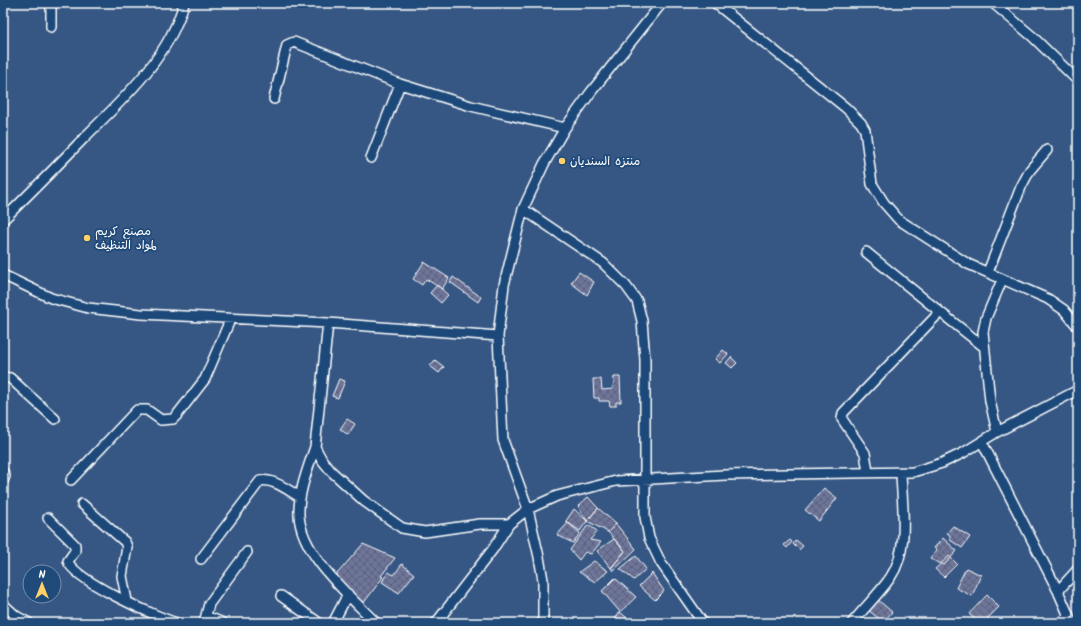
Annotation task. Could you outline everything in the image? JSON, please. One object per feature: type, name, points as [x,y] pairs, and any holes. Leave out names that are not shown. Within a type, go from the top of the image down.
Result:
[{"type":"street","points":[[50,27],[52,3]]},
{"type":"street","points":[[3,220],[127,95],[151,67],[167,42],[184,3]]},
{"type":"street","points":[[543,623],[543,580],[528,509],[503,440],[498,336],[504,285],[524,208],[538,177],[565,128],[590,92],[662,3]]},
{"type":"street","points":[[715,3],[846,108],[861,122],[867,139],[872,184],[884,203],[899,220],[968,264],[1048,299],[1064,310],[1078,327]]},
{"type":"street","points":[[993,3],[1033,36],[1078,81]]},
{"type":"street","points":[[274,99],[287,46],[294,42],[400,84],[471,106],[565,128]]},
{"type":"street","points":[[371,158],[400,84]]},
{"type":"street","points":[[988,272],[1021,187],[1030,170],[1046,150]]},
{"type":"street","points":[[524,208],[603,263],[626,286],[637,301],[642,321],[645,360],[645,517],[649,538],[661,563],[703,623]]},
{"type":"street","points":[[866,252],[983,346]]},
{"type":"street","points":[[3,275],[51,298],[68,304],[141,314],[230,320],[328,323],[498,336]]},
{"type":"street","points":[[997,432],[990,401],[983,346],[983,332],[986,318],[1002,280]]},
{"type":"street","points":[[868,472],[865,453],[842,420],[842,414],[940,312]]},
{"type":"street","points":[[71,480],[137,410],[147,410],[161,420],[173,419],[177,415],[205,379],[230,320]]},
{"type":"street","points":[[328,323],[315,447],[300,497],[300,528],[305,539],[323,566],[376,623]]},
{"type":"street","points":[[3,377],[10,378],[55,419]]},
{"type":"street","points":[[436,623],[493,549],[509,524],[528,509],[557,496],[616,481],[645,478],[913,472],[942,463],[982,442],[997,432],[1078,390]]},
{"type":"street","points":[[982,442],[1071,619],[1060,623]]},
{"type":"street","points":[[315,447],[322,460],[342,481],[364,501],[402,528],[425,532],[480,524],[509,524]]},
{"type":"street","points":[[3,472],[5,476],[3,481]]},
{"type":"street","points":[[852,623],[890,578],[901,554],[903,541],[901,473]]},
{"type":"street","points":[[200,559],[260,481],[266,480],[272,482],[300,497]]},
{"type":"street","points":[[82,504],[125,542],[127,547],[122,576],[127,601]]},
{"type":"street","points":[[48,518],[75,545],[75,551],[68,561],[71,568],[101,589],[177,623]]},
{"type":"street","points":[[223,623],[205,619],[209,604],[247,552]]},
{"type":"street","points":[[1058,591],[1078,569]]},
{"type":"street","points":[[333,623],[348,594]]},
{"type":"street","points":[[282,596],[319,623]]},
{"type":"street","points":[[3,604],[16,616],[29,623]]},
{"type":"building","points":[[424,262],[449,278],[442,289],[426,279],[422,285],[413,279]]},
{"type":"building","points":[[579,272],[594,282],[587,295],[571,283]]},
{"type":"building","points":[[453,277],[481,297],[478,302],[450,282]]},
{"type":"building","points":[[437,285],[448,295],[441,303],[430,293]]},
{"type":"building","points":[[723,350],[728,354],[720,363],[715,359]]},
{"type":"building","points":[[731,357],[737,363],[732,368],[726,363]]},
{"type":"building","points":[[435,360],[444,367],[439,373],[430,366]]},
{"type":"building","points":[[614,377],[620,377],[621,402],[616,402],[616,406],[610,406],[609,401],[599,401],[599,398],[594,398],[593,379],[601,379],[602,390],[613,389]]},
{"type":"building","points":[[339,379],[345,381],[338,398],[332,396]]},
{"type":"building","points":[[347,419],[355,424],[348,435],[340,429]]},
{"type":"building","points":[[824,488],[837,498],[819,521],[805,510]]},
{"type":"building","points":[[588,497],[598,508],[587,521],[578,506]]},
{"type":"building","points":[[598,508],[616,524],[608,532],[587,521]]},
{"type":"building","points":[[574,509],[587,521],[580,531],[566,521]]},
{"type":"building","points":[[568,523],[580,533],[573,543],[557,535]]},
{"type":"building","points":[[616,524],[636,549],[613,571],[611,568],[625,551],[608,532]]},
{"type":"building","points":[[588,525],[597,531],[590,540],[601,542],[591,554],[585,552],[579,560],[570,550]]},
{"type":"building","points":[[953,526],[970,537],[962,548],[950,540],[950,535],[947,533]]},
{"type":"building","points":[[943,538],[957,551],[944,565],[930,559],[937,550],[934,548]]},
{"type":"building","points":[[614,539],[625,551],[611,568],[597,551]]},
{"type":"building","points":[[790,540],[792,542],[787,548],[784,545]]},
{"type":"building","points":[[796,540],[803,546],[799,550],[793,544]]},
{"type":"building","points":[[363,544],[395,558],[381,576],[383,577],[363,604],[337,580],[337,574]]},
{"type":"building","points":[[636,556],[646,569],[634,580],[620,569]]},
{"type":"building","points":[[949,556],[957,564],[944,577],[935,569]]},
{"type":"building","points":[[594,561],[608,571],[595,582],[579,572]]},
{"type":"building","points":[[402,564],[414,574],[399,593],[382,582],[388,572],[394,575]]},
{"type":"building","points":[[966,568],[981,575],[972,596],[956,588]]},
{"type":"building","points":[[652,573],[664,591],[655,600],[639,586]]},
{"type":"building","points":[[615,578],[636,597],[620,612],[602,591]]},
{"type":"building","points":[[987,595],[999,607],[983,623],[979,623],[969,614]]},
{"type":"building","points":[[877,599],[892,612],[883,622],[868,610]]},
{"type":"building","points":[[620,612],[633,623],[612,623]]},
{"type":"place","name":"منتزه السنديان","points":[[562,161]]},
{"type":"place","name":"مصنع كريم لمواد التنظيف","points":[[87,238]]}]
